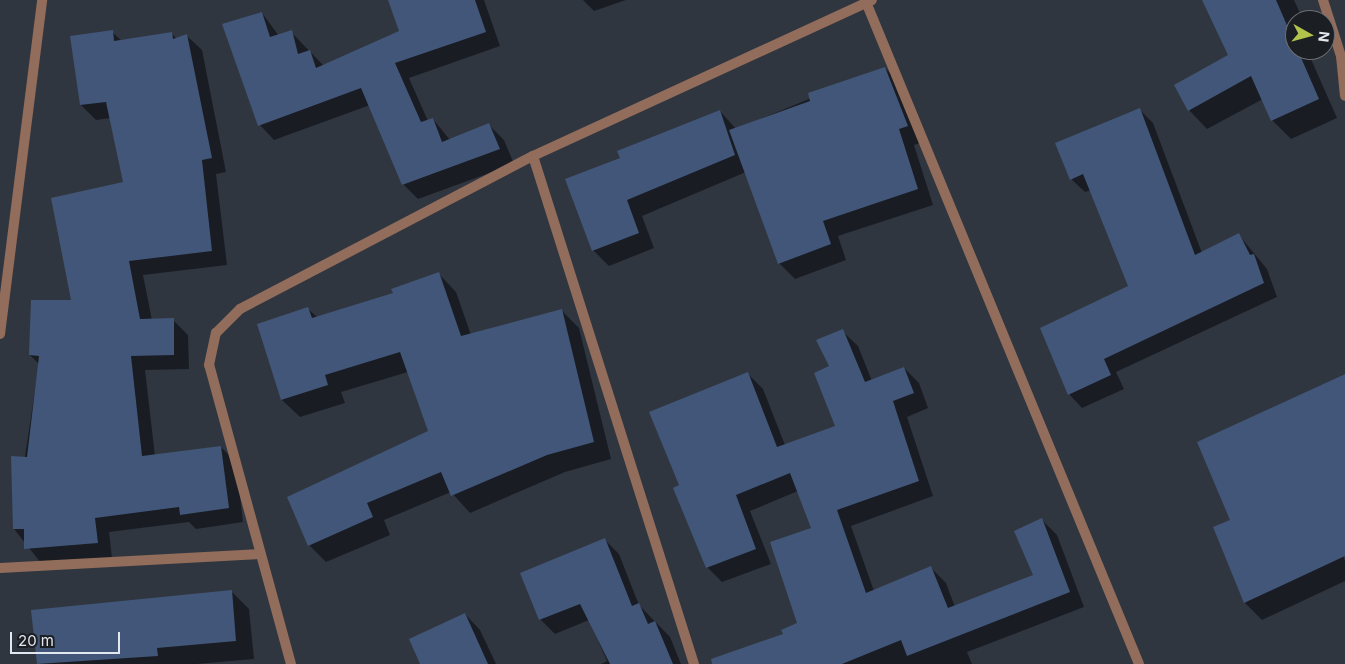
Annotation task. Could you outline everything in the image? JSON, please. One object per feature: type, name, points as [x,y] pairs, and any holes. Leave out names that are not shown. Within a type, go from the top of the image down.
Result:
[{"type":"street","points":[[0,334],[42,0]]},
{"type":"street","points":[[1323,0],[1340,56],[1345,96]]},
{"type":"street","points":[[291,664],[209,365],[216,333],[240,310],[533,156],[869,1],[1139,664]]},
{"type":"street","points":[[533,156],[694,664]]},
{"type":"street","points":[[0,568],[261,554]]},
{"type":"building","points":[[388,0],[475,0],[486,32],[395,63],[421,122],[433,118],[442,142],[489,123],[500,149],[402,185],[361,88],[258,126],[222,24],[262,12],[270,37],[292,30],[298,54],[310,50],[316,68],[399,31]]},
{"type":"building","points":[[1202,0],[1276,0],[1285,21],[1285,60],[1302,60],[1319,99],[1271,121],[1251,76],[1188,111],[1174,85],[1228,55]]},
{"type":"building","points":[[113,30],[114,41],[172,32],[173,39],[187,34],[212,158],[202,160],[212,251],[129,261],[140,319],[174,318],[174,355],[131,356],[142,456],[221,446],[229,508],[180,515],[179,507],[95,518],[98,543],[24,549],[24,529],[13,529],[11,456],[27,457],[39,356],[29,355],[31,300],[71,300],[51,198],[123,182],[106,102],[80,105],[70,36]]},
{"type":"building","points":[[885,67],[908,126],[899,129],[918,189],[823,221],[831,244],[778,264],[729,130],[810,101],[808,93]]},
{"type":"building","points":[[1140,108],[1195,255],[1239,233],[1250,255],[1254,254],[1264,283],[1104,359],[1111,375],[1068,395],[1040,328],[1128,286],[1083,174],[1070,180],[1055,143]]},
{"type":"building","points":[[720,110],[735,155],[627,200],[639,233],[592,251],[565,179],[620,158],[617,151]]},
{"type":"building","points":[[439,272],[461,336],[562,309],[594,442],[547,455],[451,496],[441,472],[367,503],[373,517],[308,546],[287,497],[428,431],[400,352],[325,375],[328,385],[281,400],[257,324],[308,307],[312,318],[393,293],[391,289]]},
{"type":"building","points":[[843,329],[865,382],[904,367],[914,393],[893,401],[919,481],[837,510],[866,593],[931,566],[948,608],[1033,575],[1014,531],[1042,518],[1070,592],[907,656],[901,640],[842,664],[712,664],[711,659],[783,634],[781,630],[797,623],[770,542],[811,528],[790,473],[736,495],[756,549],[706,568],[673,488],[679,485],[649,412],[748,372],[777,447],[835,426],[814,373],[829,366],[816,340]]},
{"type":"building","points":[[1345,374],[1345,556],[1244,603],[1213,527],[1230,520],[1197,442]]},
{"type":"building","points":[[605,538],[632,606],[639,603],[648,624],[655,621],[673,664],[610,664],[580,604],[539,620],[520,573]]},
{"type":"building","points":[[232,590],[236,641],[157,648],[158,656],[37,664],[31,610]]},
{"type":"building","points":[[465,613],[488,664],[420,664],[409,639]]}]
